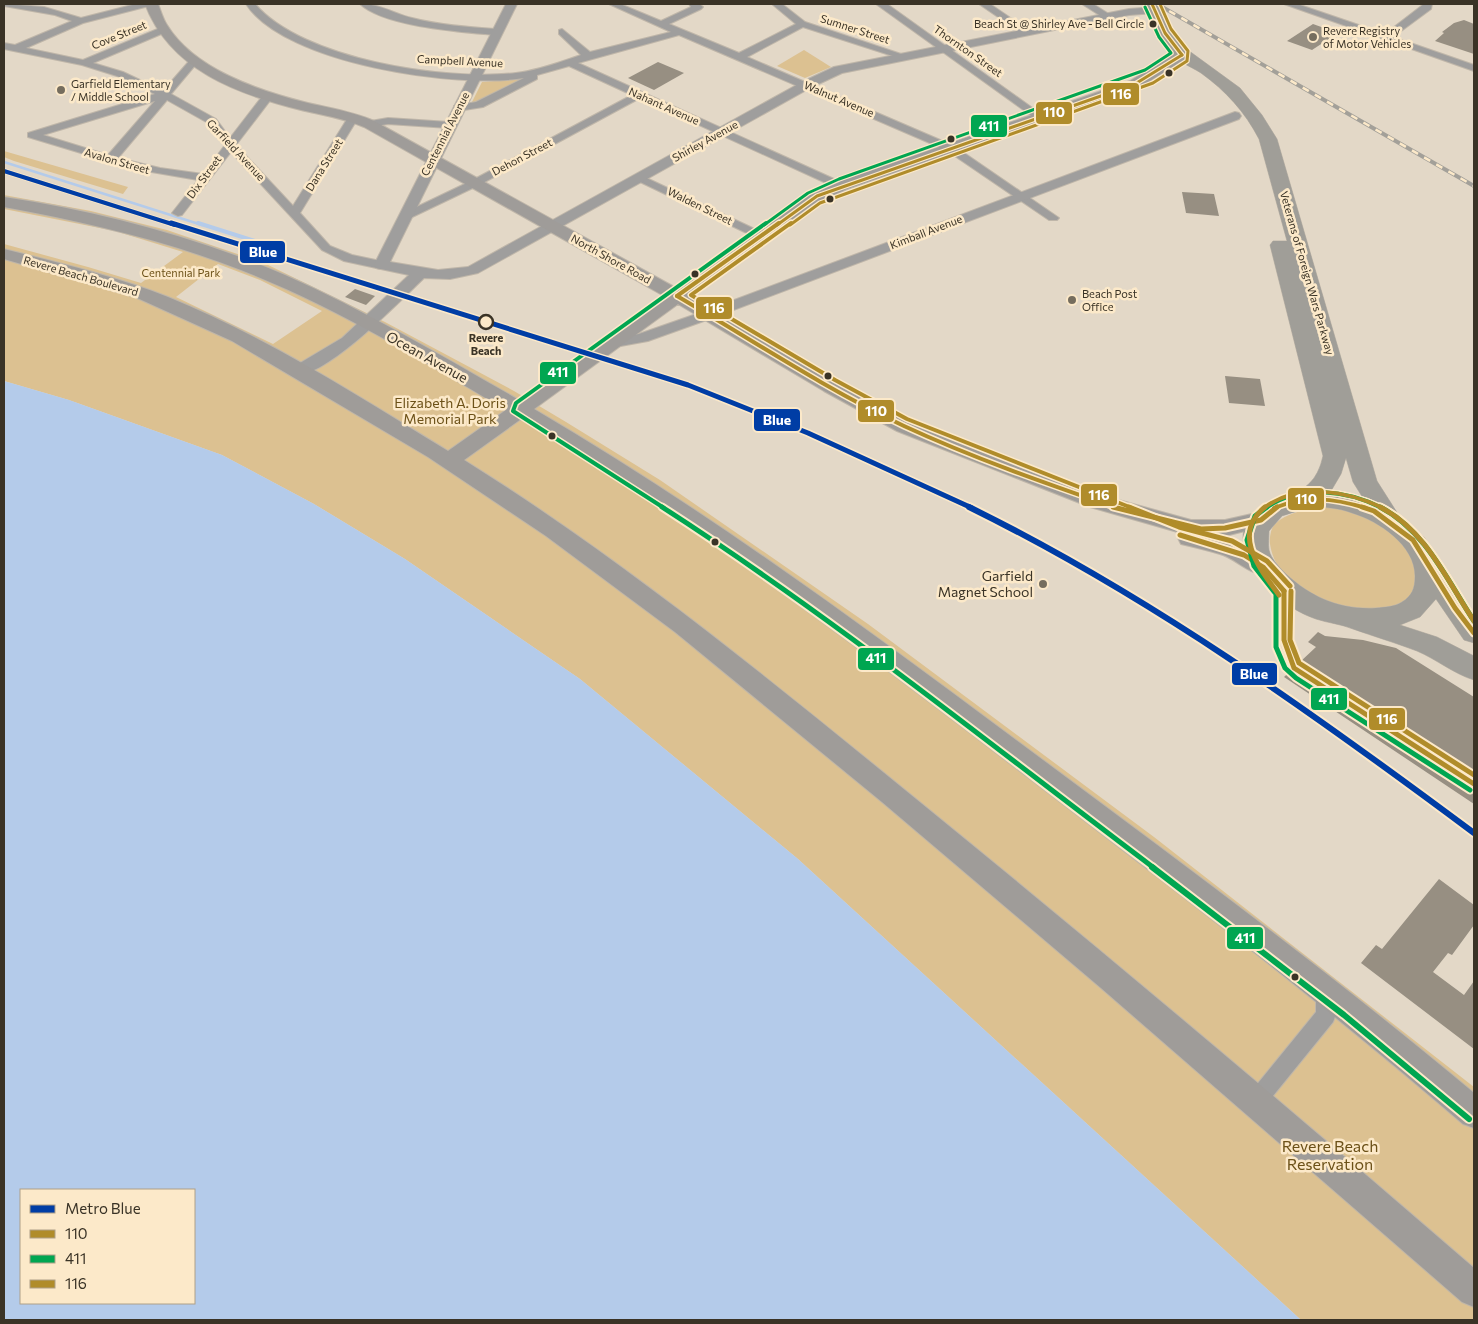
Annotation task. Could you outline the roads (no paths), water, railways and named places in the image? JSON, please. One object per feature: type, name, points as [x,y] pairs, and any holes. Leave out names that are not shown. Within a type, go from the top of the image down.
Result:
[{"type":"highway","name":"Veterans of Foreign Wars Parkway","points":[[1153,10],[1166,36],[1182,55],[1190,69],[1217,93],[1236,116],[1250,139],[1335,456],[1333,468],[1324,485],[1310,498]]},
{"type":"highway","name":"Veterans of Foreign Wars Parkway","points":[[1182,55],[1210,72],[1240,97],[1257,117],[1268,139],[1365,482],[1389,520]]},
{"type":"highway","points":[[1474,633],[1455,608],[1413,540],[1389,520],[1366,508],[1342,501],[1310,498],[1290,502],[1273,509],[1261,520],[1256,534],[1256,550],[1263,567],[1272,579],[1294,597],[1313,608],[1427,644],[1474,669]]},
{"type":"highway","points":[[1336,616],[1374,620],[1402,615],[1417,606],[1426,593],[1430,579],[1427,563]]},
{"type":"main road","name":"North Shore Road","points":[[152,4],[154,16],[163,30],[194,61],[240,85],[268,96],[370,124],[710,314],[831,387],[904,426],[1021,474],[1118,509],[1183,536],[1228,548],[1263,567]]},
{"type":"main road","points":[[450,460],[806,202],[841,186],[1138,82],[1182,55]]},
{"type":"main road","name":"Ocean Avenue","points":[[4,202],[113,225],[193,247],[286,283],[366,324],[520,409],[726,540],[819,607],[1074,797],[1326,992],[1474,1113]]},
{"type":"main road","name":"Revere Beach Boulevard","points":[[4,254],[102,280],[186,311],[301,370],[450,460],[558,533],[808,726],[1257,1100],[1474,1290]]},
{"type":"main road","name":"North Shore Road","points":[[1118,509],[1201,529],[1225,528],[1261,520]]},
{"type":"street","points":[[5,4],[38,11],[70,14],[80,20]]},
{"type":"street","points":[[68,4],[70,14]]},
{"type":"street","points":[[18,48],[80,20],[146,4]]},
{"type":"street","name":"Campbell Avenue","points":[[250,4],[264,19],[289,36],[352,60],[436,74],[475,77],[505,77],[546,71],[588,56],[680,32]]},
{"type":"street","points":[[365,4],[394,16],[424,23],[496,32]]},
{"type":"street","name":"Centennial Avenue","points":[[381,265],[511,4]]},
{"type":"street","name":"Walnut Avenue","points":[[613,4],[950,148],[1053,218]]},
{"type":"street","points":[[662,24],[698,7],[692,4]]},
{"type":"street","name":"Sumner Street","points":[[777,4],[802,24],[902,56]]},
{"type":"street","name":"Thornton Street","points":[[881,4],[1040,117]]},
{"type":"street","points":[[984,4],[1026,32]]},
{"type":"street","points":[[1087,4],[1107,16]]},
{"type":"street","points":[[1289,4],[1474,68]]},
{"type":"street","points":[[1386,38],[1428,7],[1428,4]]},
{"type":"street","name":"Shirley Avenue","points":[[418,274],[454,275],[473,270],[806,85],[844,68],[1107,16],[1153,10]]},
{"type":"street","points":[[739,57],[802,24]]},
{"type":"street","name":"Cove Street","points":[[84,63],[163,30]]},
{"type":"street","points":[[562,32],[588,56]]},
{"type":"street","name":"Garfield Avenue","points":[[4,46],[84,63],[120,74],[192,108],[212,121],[229,144],[332,252],[348,258],[418,274]]},
{"type":"street","points":[[111,160],[194,61]]},
{"type":"street","name":"Nahant Avenue","points":[[568,62],[841,186]]},
{"type":"street","points":[[458,108],[479,105],[546,71]]},
{"type":"street","name":"Dehon Street","points":[[404,217],[475,183],[639,94]]},
{"type":"street","name":"Avalon Street","points":[[164,95],[32,135],[111,160],[170,175],[204,177]]},
{"type":"street","name":"Dix Street","points":[[178,213],[229,144],[268,96]]},
{"type":"street","name":"Kimball Avenue","points":[[603,350],[710,314],[1236,116]]},
{"type":"street","name":"Dana Street","points":[[294,213],[353,118]]},
{"type":"street","points":[[370,124],[388,121],[450,125]]},
{"type":"street","name":"Walden Street","points":[[640,178],[759,235]]},
{"type":"street","points":[[301,370],[348,341],[418,274]]},
{"type":"street","points":[[1257,1100],[1326,1015],[1326,992]]},
{"type":"water","points":[[4,381],[69,400],[222,455],[314,504],[405,559],[580,679],[798,859],[1301,1320],[4,1320]]},
{"type":"waterway","points":[[4,162],[202,225]]},
{"type":"waterway","points":[[198,223],[283,250]]},
{"type":"railway","points":[[1157,4],[1474,186]]},
{"type":"metro line","name":"Blue","points":[[4,171],[688,385],[748,408],[867,459],[983,514],[1096,575],[1152,608],[1235,661],[1316,717],[1474,833]]},
{"type":"place","name":"Beach St @ Shirley Ave - Bell Circle","points":[[1153,24]]},
{"type":"place","name":"Revere Registry of Motor Vehicles","points":[[1313,37]]},
{"type":"place","name":"Garfield Elementary / Middle School","points":[[61,90]]},
{"type":"place","name":"Beach Post Office","points":[[1072,300]]},
{"type":"place","name":"Revere Beach","points":[[486,322]]},
{"type":"place","name":"Garfield Magnet School","points":[[1043,584]]},
{"type":"park label","name":"Centennial Park","points":[[181,273]]},
{"type":"park label","name":"Elizabeth A. Doris Memorial Park","points":[[450,412]]},
{"type":"park label","name":"Revere Beach Reservation","points":[[1330,1155]]}]
